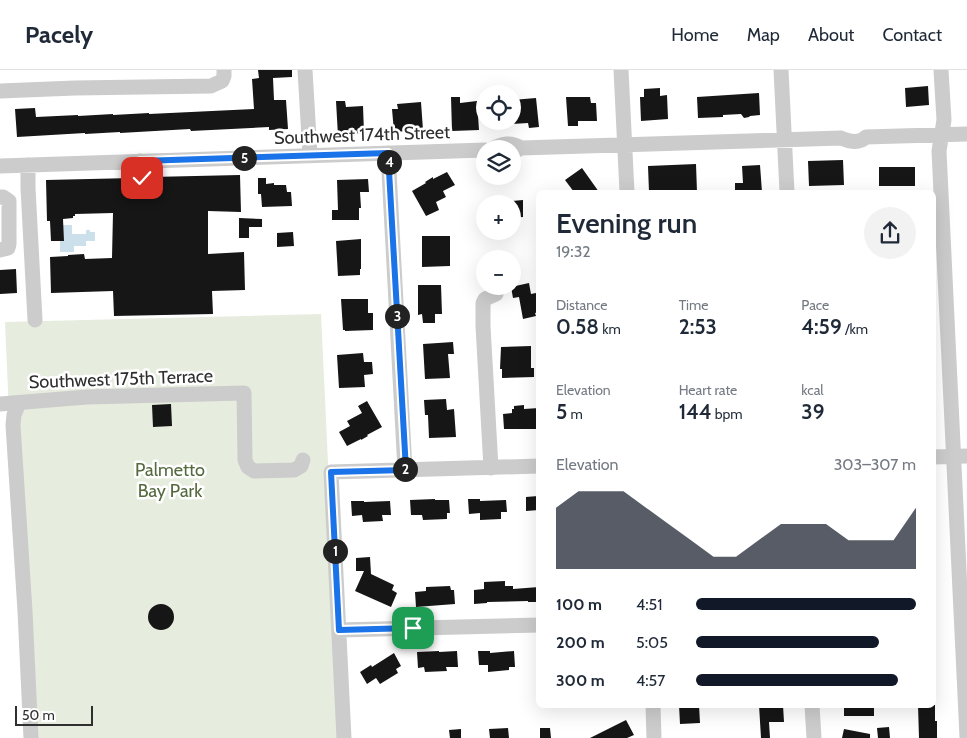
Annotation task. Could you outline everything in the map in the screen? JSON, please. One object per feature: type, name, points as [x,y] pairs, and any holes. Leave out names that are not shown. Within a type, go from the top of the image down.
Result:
[{"type":"street","points":[[0,91],[83,87],[211,86],[222,81],[224,70]]},
{"type":"street","points":[[305,70],[310,156]]},
{"type":"street","points":[[621,70],[627,190]]},
{"type":"street","points":[[781,70],[787,190]]},
{"type":"street","points":[[941,70],[944,120],[940,151],[961,456],[967,737]]},
{"type":"street","points":[[521,150],[784,139],[841,138],[859,142],[866,137],[967,134]]},
{"type":"street","name":"Southwest 174th Street","points":[[0,166],[476,150]]},
{"type":"street","points":[[388,153],[406,470]]},
{"type":"street","points":[[140,161],[142,178]]},
{"type":"street","points":[[28,165],[35,320]]},
{"type":"street","points":[[0,197],[9,201],[9,244],[8,248],[0,250]]},
{"type":"street","points":[[491,468],[483,303],[485,298],[493,295]]},
{"type":"street","name":"Southwest 175th Terrace","points":[[0,404],[93,397],[244,393],[245,460],[248,467],[254,471],[294,470],[301,466],[303,460]]},
{"type":"street","points":[[19,403],[14,415],[13,425],[31,738]]},
{"type":"street","points":[[936,457],[961,456]]},
{"type":"street","points":[[344,738],[331,472],[536,466]]},
{"type":"street","points":[[339,630],[536,624]]},
{"type":"street","points":[[653,708],[654,738]]},
{"type":"street","points":[[812,708],[814,738]]},
{"type":"green space","name":"Palmetto Bay Park","points":[[321,314],[341,738],[27,738],[5,322]]},
{"type":"water","points":[[60,225],[72,225],[72,234],[86,234],[86,230],[95,232],[95,241],[86,241],[86,246],[74,246],[74,252],[60,252],[60,241],[64,241]]},
{"type":"building","points":[[258,70],[292,70],[292,77],[273,78],[274,100],[286,100],[288,129],[269,130],[269,127],[191,131],[190,129],[17,137],[15,109],[35,108],[36,117],[254,109],[252,79],[259,78]]},
{"type":"building","points":[[928,86],[929,105],[906,107],[905,88]]},
{"type":"building","points":[[660,88],[660,96],[667,95],[668,119],[641,121],[640,97],[644,97],[644,89]]},
{"type":"building","points":[[759,93],[760,115],[744,118],[741,114],[698,118],[697,97]]},
{"type":"building","points":[[451,97],[460,97],[460,103],[476,101],[476,130],[479,130],[452,131]]},
{"type":"building","points":[[566,97],[590,97],[591,103],[596,103],[597,121],[578,121],[578,126],[568,126]]},
{"type":"building","points":[[536,98],[539,127],[529,128],[528,123],[521,123],[521,99]]},
{"type":"building","points":[[336,101],[345,101],[346,107],[363,106],[364,133],[338,136]]},
{"type":"building","points":[[421,102],[423,130],[394,132],[392,109],[398,109],[397,104]]},
{"type":"building","points":[[843,160],[844,185],[809,186],[808,161]]},
{"type":"building","points":[[696,164],[697,190],[649,190],[648,166]]},
{"type":"building","points":[[760,165],[762,190],[735,190],[735,183],[743,183],[742,166]]},
{"type":"building","points":[[879,167],[915,167],[915,186],[879,186]]},
{"type":"building","points":[[582,168],[598,190],[572,190],[565,180]]},
{"type":"building","points":[[447,172],[455,185],[443,191],[446,197],[436,202],[439,210],[426,216],[412,191],[433,177],[433,179]]},
{"type":"building","points":[[240,175],[241,212],[208,211],[208,254],[244,252],[245,290],[212,291],[213,314],[114,316],[113,291],[51,293],[50,257],[84,254],[85,259],[112,258],[113,213],[75,214],[73,218],[63,219],[64,241],[51,241],[50,221],[47,221],[46,180],[133,178],[135,183],[143,186],[148,184],[151,177]]},
{"type":"building","points":[[258,178],[266,178],[266,184],[286,185],[287,192],[291,192],[292,206],[262,207],[261,194],[258,194]]},
{"type":"building","points":[[368,179],[369,192],[360,192],[361,208],[359,208],[359,220],[332,220],[332,210],[338,210],[337,180]]},
{"type":"building","points":[[521,200],[523,200],[523,217],[521,217]]},
{"type":"building","points":[[239,218],[262,219],[262,227],[249,227],[249,238],[239,238]]},
{"type":"building","points":[[293,232],[294,246],[277,247],[277,233]]},
{"type":"building","points":[[422,236],[450,236],[450,266],[422,267]]},
{"type":"building","points":[[361,239],[360,275],[338,276],[336,241]]},
{"type":"building","points":[[16,269],[17,293],[0,294],[0,270]]},
{"type":"building","points":[[529,283],[531,294],[536,293],[536,316],[523,319],[519,297],[513,298],[512,295],[521,295],[521,285]]},
{"type":"building","points":[[418,285],[441,285],[442,314],[435,314],[435,323],[423,323],[422,314],[418,315]]},
{"type":"building","points":[[341,299],[368,299],[368,313],[373,313],[373,330],[343,330]]},
{"type":"building","points":[[453,342],[454,354],[448,354],[450,378],[425,379],[423,344]]},
{"type":"building","points":[[531,346],[531,368],[534,368],[534,377],[502,378],[502,369],[500,369],[501,347]]},
{"type":"building","points":[[363,353],[364,362],[372,362],[373,374],[364,375],[365,387],[339,388],[337,355]]},
{"type":"building","points":[[446,399],[447,410],[454,409],[456,437],[429,438],[428,415],[425,415],[424,400]]},
{"type":"building","points":[[367,401],[382,427],[347,446],[339,432],[350,426],[347,421],[362,413],[358,406]]},
{"type":"building","points":[[171,404],[172,426],[153,427],[152,405]]},
{"type":"building","points":[[524,405],[524,409],[536,408],[536,429],[504,429],[503,414],[512,413],[514,406]]},
{"type":"building","points":[[536,496],[536,510],[526,511],[526,497]]},
{"type":"building","points":[[468,499],[480,499],[480,501],[506,500],[507,512],[501,512],[501,519],[480,520],[480,513],[469,514]]},
{"type":"building","points":[[410,500],[449,500],[450,513],[447,513],[447,519],[423,520],[422,515],[411,515]]},
{"type":"building","points":[[351,501],[390,501],[391,515],[382,515],[383,521],[363,522],[362,515],[352,516]]},
{"type":"building","points":[[370,557],[371,574],[394,585],[392,590],[397,593],[391,607],[355,591],[364,571],[356,571],[356,558]]},
{"type":"building","points":[[505,581],[505,586],[513,586],[513,589],[536,587],[536,602],[487,602],[474,604],[474,590],[484,589],[484,582]]},
{"type":"building","points":[[450,586],[451,590],[454,590],[455,604],[416,607],[415,592],[426,591],[426,587]]},
{"type":"building","points":[[161,604],[171,607],[174,617],[171,627],[161,630],[151,627],[148,617],[151,607]]},
{"type":"building","points":[[457,651],[458,667],[446,667],[447,671],[425,672],[424,667],[418,668],[417,652]]},
{"type":"building","points":[[478,651],[490,651],[490,653],[514,651],[515,667],[509,667],[509,670],[488,672],[488,665],[479,665]]},
{"type":"building","points":[[394,653],[401,666],[396,669],[398,673],[380,684],[376,678],[367,684],[360,672]]},
{"type":"building","points":[[679,708],[699,708],[700,723],[680,724]]},
{"type":"building","points":[[759,708],[783,708],[784,722],[769,722],[770,738],[761,738]]},
{"type":"building","points":[[844,708],[874,708],[874,716],[844,716]]},
{"type":"building","points":[[918,708],[935,708],[937,738],[919,738]]},
{"type":"building","points":[[626,720],[634,735],[627,738],[590,738]]},
{"type":"building","points":[[889,727],[890,738],[878,738],[877,728]]},
{"type":"building","points":[[508,728],[509,738],[490,738],[489,729]]},
{"type":"building","points":[[540,728],[550,728],[551,738],[540,738]]},
{"type":"building","points":[[461,729],[461,738],[450,738],[449,730]]},
{"type":"building","points":[[844,729],[870,734],[870,738],[842,738]]},
{"type":"route","points":[[142,178],[140,161],[388,153],[406,470],[331,472],[339,630],[413,628]]}]
